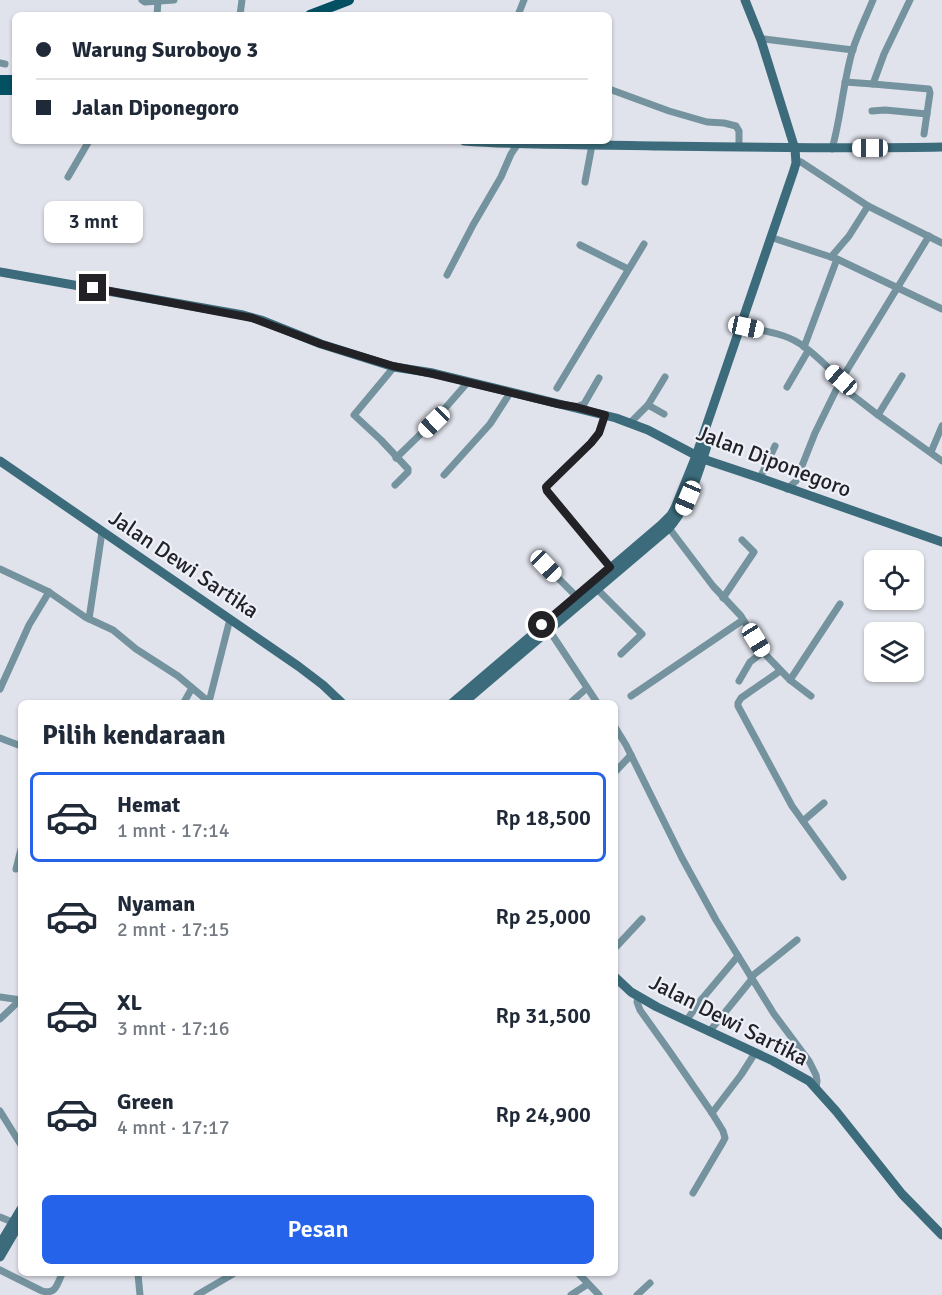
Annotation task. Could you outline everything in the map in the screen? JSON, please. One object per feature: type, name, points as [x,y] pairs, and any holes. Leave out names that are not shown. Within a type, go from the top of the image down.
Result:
[{"type":"main road","points":[[318,12],[349,0]]},
{"type":"main road","points":[[468,698],[576,596],[669,528],[683,509],[801,162],[764,39],[748,1]]},
{"type":"main road","points":[[468,698],[597,589],[613,570],[671,515],[700,458],[775,236],[798,149],[748,1]]},
{"type":"main road","points":[[504,144],[798,149],[942,147]]},
{"type":"main road","name":"Jalan Diponegoro","points":[[0,272],[243,315],[321,344],[393,366],[605,415],[648,430],[700,458],[942,542]]},
{"type":"main road","name":"Jalan Dewi Sartika","points":[[0,461],[306,671],[339,700]]},
{"type":"main road","name":"Jalan Dewi Sartika","points":[[618,980],[638,997],[788,1069],[809,1082],[902,1194],[942,1235]]},
{"type":"main road","points":[[0,1244],[17,1223]]},
{"type":"main road","points":[[0,1257],[17,1223]]},
{"type":"street","points":[[142,0],[145,2],[174,0]]},
{"type":"street","points":[[832,149],[853,50],[873,0]]},
{"type":"street","points":[[873,84],[884,54],[910,0]]},
{"type":"street","points":[[764,39],[853,50]]},
{"type":"street","points":[[845,82],[929,88],[924,134]]},
{"type":"street","points":[[612,90],[669,111],[707,122],[736,126],[739,131],[739,147]]},
{"type":"street","points":[[872,111],[927,114]]},
{"type":"street","points":[[68,177],[87,144]]},
{"type":"street","points":[[447,275],[517,145]]},
{"type":"street","points":[[585,182],[592,145]]},
{"type":"street","points":[[801,162],[868,206],[942,243]]},
{"type":"street","points":[[787,387],[806,349],[834,258],[868,206]]},
{"type":"street","points":[[775,236],[834,258],[942,309]]},
{"type":"street","points":[[787,489],[796,481],[804,457],[840,382],[929,236]]},
{"type":"street","points":[[557,388],[644,244]]},
{"type":"street","points":[[580,245],[628,269]]},
{"type":"street","points":[[746,327],[788,338],[806,349],[878,415],[942,460]]},
{"type":"street","points":[[393,366],[354,415],[381,440],[408,471],[396,485]]},
{"type":"street","points":[[878,415],[902,376]]},
{"type":"street","points":[[630,423],[648,405],[665,377]]},
{"type":"street","points":[[576,407],[584,404],[599,378]]},
{"type":"street","points":[[396,458],[434,422],[468,382]]},
{"type":"street","points":[[444,475],[490,424],[510,393]]},
{"type":"street","points":[[648,405],[664,414]]},
{"type":"street","points":[[605,415],[599,433],[591,443],[546,487],[613,570]]},
{"type":"street","points":[[932,452],[942,426]]},
{"type":"street","points":[[760,478],[775,446]]},
{"type":"street","points":[[669,528],[743,620],[763,652],[790,680],[812,696]]},
{"type":"street","points":[[89,619],[102,532]]},
{"type":"street","points":[[723,598],[754,552],[741,540]]},
{"type":"street","points":[[543,554],[542,560],[546,566],[576,596]]},
{"type":"street","points":[[0,569],[49,592],[89,619],[113,630],[136,649],[178,676],[207,700]]},
{"type":"street","points":[[597,589],[642,634],[621,654]]},
{"type":"street","points":[[0,689],[29,625],[49,592]]},
{"type":"street","points":[[790,680],[840,604]]},
{"type":"street","points":[[210,700],[230,619]]},
{"type":"street","points":[[631,696],[743,620]]},
{"type":"street","points":[[549,630],[595,700]]},
{"type":"street","points":[[739,681],[750,662],[763,652]]},
{"type":"street","points":[[780,671],[741,698],[738,704],[777,781],[843,878]]},
{"type":"street","points":[[185,700],[192,688]]},
{"type":"street","points":[[574,700],[587,688]]},
{"type":"street","points":[[618,732],[716,920],[778,1021],[810,1061],[816,1075],[816,1088]]},
{"type":"street","points":[[0,738],[18,745]]},
{"type":"street","points":[[618,769],[631,755]]},
{"type":"street","points":[[803,821],[824,803]]},
{"type":"street","points":[[16,869],[18,861]]},
{"type":"street","points":[[618,945],[642,919]]},
{"type":"street","points":[[709,1032],[752,978],[797,940]]},
{"type":"street","points":[[686,1021],[738,956]]},
{"type":"street","points":[[0,997],[18,1000]]},
{"type":"street","points":[[638,997],[637,1002],[643,1016],[723,1131],[724,1138],[720,1149],[693,1193]]},
{"type":"street","points":[[0,1019],[18,1002]]},
{"type":"street","points":[[712,1113],[755,1053]]},
{"type":"street","points":[[0,1111],[18,1140]]},
{"type":"street","points":[[0,1217],[17,1223]]},
{"type":"street","points":[[0,1270],[49,1293],[54,1290],[61,1276]]},
{"type":"street","points":[[138,1276],[140,1295]]},
{"type":"street","points":[[197,1295],[230,1276]]},
{"type":"street","points":[[581,1276],[599,1295]]},
{"type":"street","points":[[637,1295],[650,1283]]},
{"type":"street","points":[[571,1295],[588,1284]]},
{"type":"route","points":[[93,288],[261,320],[321,344],[393,366],[488,386],[605,415],[599,433],[591,443],[546,487],[610,567],[542,625]]}]
